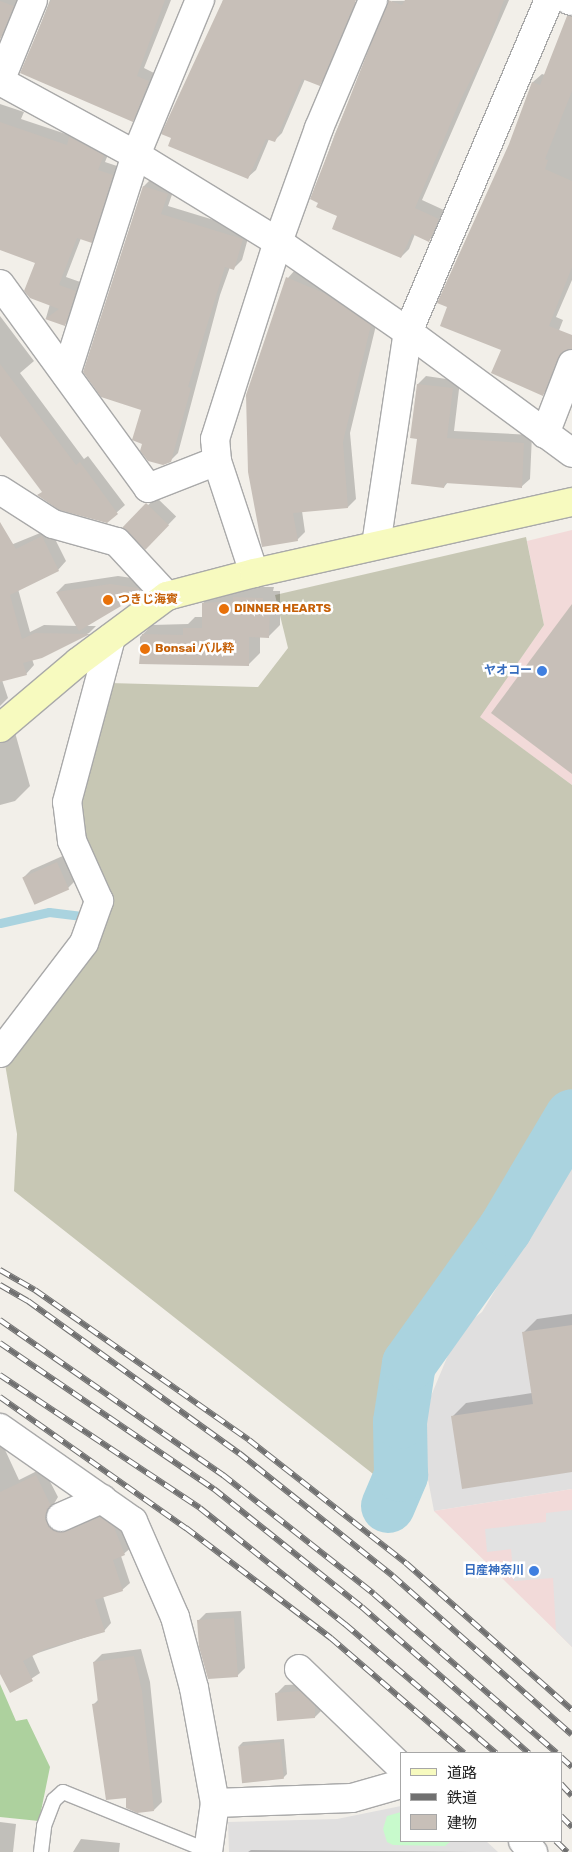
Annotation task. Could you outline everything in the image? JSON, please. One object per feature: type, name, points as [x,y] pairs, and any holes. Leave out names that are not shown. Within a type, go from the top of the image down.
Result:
[{"type":"street","points":[[33,0],[0,81],[136,155],[278,242],[408,332],[572,453]]},
{"type":"street","points":[[66,374],[136,155],[200,0]]},
{"type":"street","points":[[254,573],[217,461],[215,439],[278,242],[319,128],[373,0]]},
{"type":"street","points":[[376,545],[408,332],[548,0]]},
{"type":"street","points":[[0,284],[148,488],[217,461]]},
{"type":"street","points":[[545,434],[572,364]]},
{"type":"street","points":[[1,491],[53,524],[117,542],[167,596]]},
{"type":"street","points":[[0,728],[111,638],[167,596],[254,573],[572,502]]},
{"type":"street","points":[[0,1053],[84,943],[99,902],[72,841],[67,802],[76,756],[111,638]]},
{"type":"street","points":[[0,1428],[133,1521],[175,1617],[194,1688],[215,1803],[208,1851]]},
{"type":"street","points":[[61,1518],[102,1499]]},
{"type":"street","points":[[299,1669],[400,1766]]},
{"type":"street","points":[[215,1803],[352,1798],[400,1784]]},
{"type":"street","points":[[524,1842],[533,1852]]},
{"type":"lane","points":[[41,1852],[44,1826],[54,1800],[63,1792],[208,1851]]},
{"type":"shaded area","name":"ヤオコー","points":[[572,530],[572,785],[479,717],[544,625],[527,541]]},
{"type":"shaded area","points":[[526,537],[544,625],[480,717],[572,785],[572,1104],[391,1381],[382,1481],[14,1191],[17,1134],[5,1064],[94,945],[78,836],[76,797],[109,683],[258,687],[288,648],[275,595]]},
{"type":"shaded area","points":[[572,1146],[572,1489],[434,1511],[422,1448],[431,1396],[451,1348],[468,1323],[482,1312],[529,1234]]},
{"type":"shaded area","name":"日産神奈川","points":[[572,1489],[572,1647],[434,1511]]},
{"type":"shaded area","points":[[572,1510],[572,1647],[556,1631],[553,1578],[514,1581],[511,1549],[487,1552],[485,1529],[546,1522],[546,1513]]},
{"type":"shaded area","points":[[400,1806],[400,1842],[487,1842],[498,1852],[229,1852],[228,1822],[337,1819]]},
{"type":"green space","points":[[0,1684],[16,1721],[27,1719],[50,1767],[39,1821],[0,1817]]},
{"type":"green space","points":[[400,1812],[400,1842],[450,1842],[445,1846],[393,1845],[387,1842],[383,1829],[387,1816]]},
{"type":"building","points":[[51,0],[165,0],[137,76],[149,81],[133,122],[20,73]]},
{"type":"building","points":[[223,0],[356,0],[320,86],[302,79],[275,142],[266,139],[248,179],[168,146],[171,138],[161,134]]},
{"type":"building","points":[[388,0],[402,5],[405,0],[504,0],[488,46],[460,101],[415,208],[439,219],[429,242],[412,234],[401,258],[332,229],[337,216],[316,207],[318,203],[310,199]]},
{"type":"building","points":[[0,1],[14,6],[0,40]]},
{"type":"building","points":[[567,16],[572,16],[572,91],[545,159],[548,160],[545,169],[572,181],[572,267],[549,326],[572,335],[572,349],[563,352],[558,358],[543,396],[491,373],[501,350],[440,326],[447,307],[437,303],[509,144],[532,82],[540,85]]},
{"type":"building","points":[[0,122],[67,145],[69,137],[104,155],[98,170],[113,175],[92,243],[77,238],[59,285],[76,291],[65,326],[45,319],[59,309],[30,298],[24,291],[35,263],[0,250]]},
{"type":"building","points":[[143,186],[168,194],[161,214],[243,239],[234,270],[225,267],[188,387],[191,388],[171,462],[163,465],[148,461],[140,451],[142,444],[132,440],[141,410],[101,397],[83,372]]},
{"type":"building","points":[[286,277],[324,293],[371,325],[343,442],[348,508],[293,513],[298,541],[262,547],[248,472],[246,395]]},
{"type":"building","points":[[0,364],[76,465],[80,462],[118,514],[107,523],[59,510],[37,495],[42,492],[0,436]]},
{"type":"building","points":[[417,384],[453,388],[447,438],[524,443],[522,488],[445,483],[444,488],[411,484],[417,439],[410,438]]},
{"type":"building","points":[[146,503],[169,525],[145,550],[122,527]]},
{"type":"building","points":[[0,522],[16,549],[42,536],[59,571],[10,595],[22,639],[35,633],[90,634],[42,658],[23,663],[27,675],[0,682]]},
{"type":"building","points":[[110,584],[138,588],[143,593],[79,631],[56,592]]},
{"type":"building","points":[[233,597],[263,598],[263,602],[270,601],[269,638],[249,637],[249,666],[139,664],[142,634],[183,635],[183,628],[202,628],[202,603],[233,601]]},
{"type":"building","points":[[572,604],[572,774],[491,713]]},
{"type":"building","points":[[57,862],[69,889],[34,905],[22,877]]},
{"type":"building","points":[[572,1325],[572,1472],[462,1489],[451,1416],[533,1404],[522,1332]]},
{"type":"building","points":[[36,1475],[51,1506],[45,1516],[52,1530],[67,1531],[100,1517],[114,1527],[125,1555],[113,1560],[123,1591],[95,1600],[105,1632],[45,1649],[23,1661],[33,1681],[10,1693],[0,1674],[0,1492]]},
{"type":"building","points":[[234,1618],[238,1677],[208,1679],[199,1647],[197,1620]]},
{"type":"building","points":[[134,1656],[142,1691],[154,1811],[137,1813],[126,1808],[126,1798],[106,1800],[92,1704],[98,1703],[93,1662]]},
{"type":"building","points":[[300,1691],[315,1706],[315,1718],[277,1721],[275,1693]]},
{"type":"building","points":[[280,1742],[284,1779],[242,1783],[238,1746]]},
{"type":"waterway","points":[[0,923],[49,912],[82,916]]},
{"type":"waterway","points":[[388,1506],[401,1475],[400,1422],[409,1364],[505,1229],[572,1116]]},
{"type":"railway","points":[[0,1270],[35,1290],[249,1440],[406,1563],[572,1710]]},
{"type":"railway","points":[[0,1285],[28,1301],[239,1453],[393,1576],[572,1735]]},
{"type":"railway","points":[[0,1320],[223,1475],[374,1594],[556,1752]]},
{"type":"railway","points":[[0,1343],[214,1489],[362,1607],[528,1752]]},
{"type":"railway","points":[[0,1375],[200,1508],[345,1624],[495,1752]]},
{"type":"railway","points":[[0,1397],[186,1528],[331,1638],[463,1752]]},
{"type":"railway","points":[[562,1758],[572,1767]]},
{"type":"railway","points":[[562,1785],[572,1796]]},
{"type":"railway","points":[[562,1817],[572,1827]]},
{"type":"railway","points":[[557,1842],[567,1852]]},
{"type":"place","name":"つきじ海賓","points":[[108,600]]},
{"type":"place","name":"DINNER HEARTS","points":[[224,609]]},
{"type":"place","name":"Bonsai バル粋","points":[[145,649]]},
{"type":"place","name":"ヤオコー","points":[[542,671]]},
{"type":"place","name":"日産神奈川","points":[[534,1571]]}]
